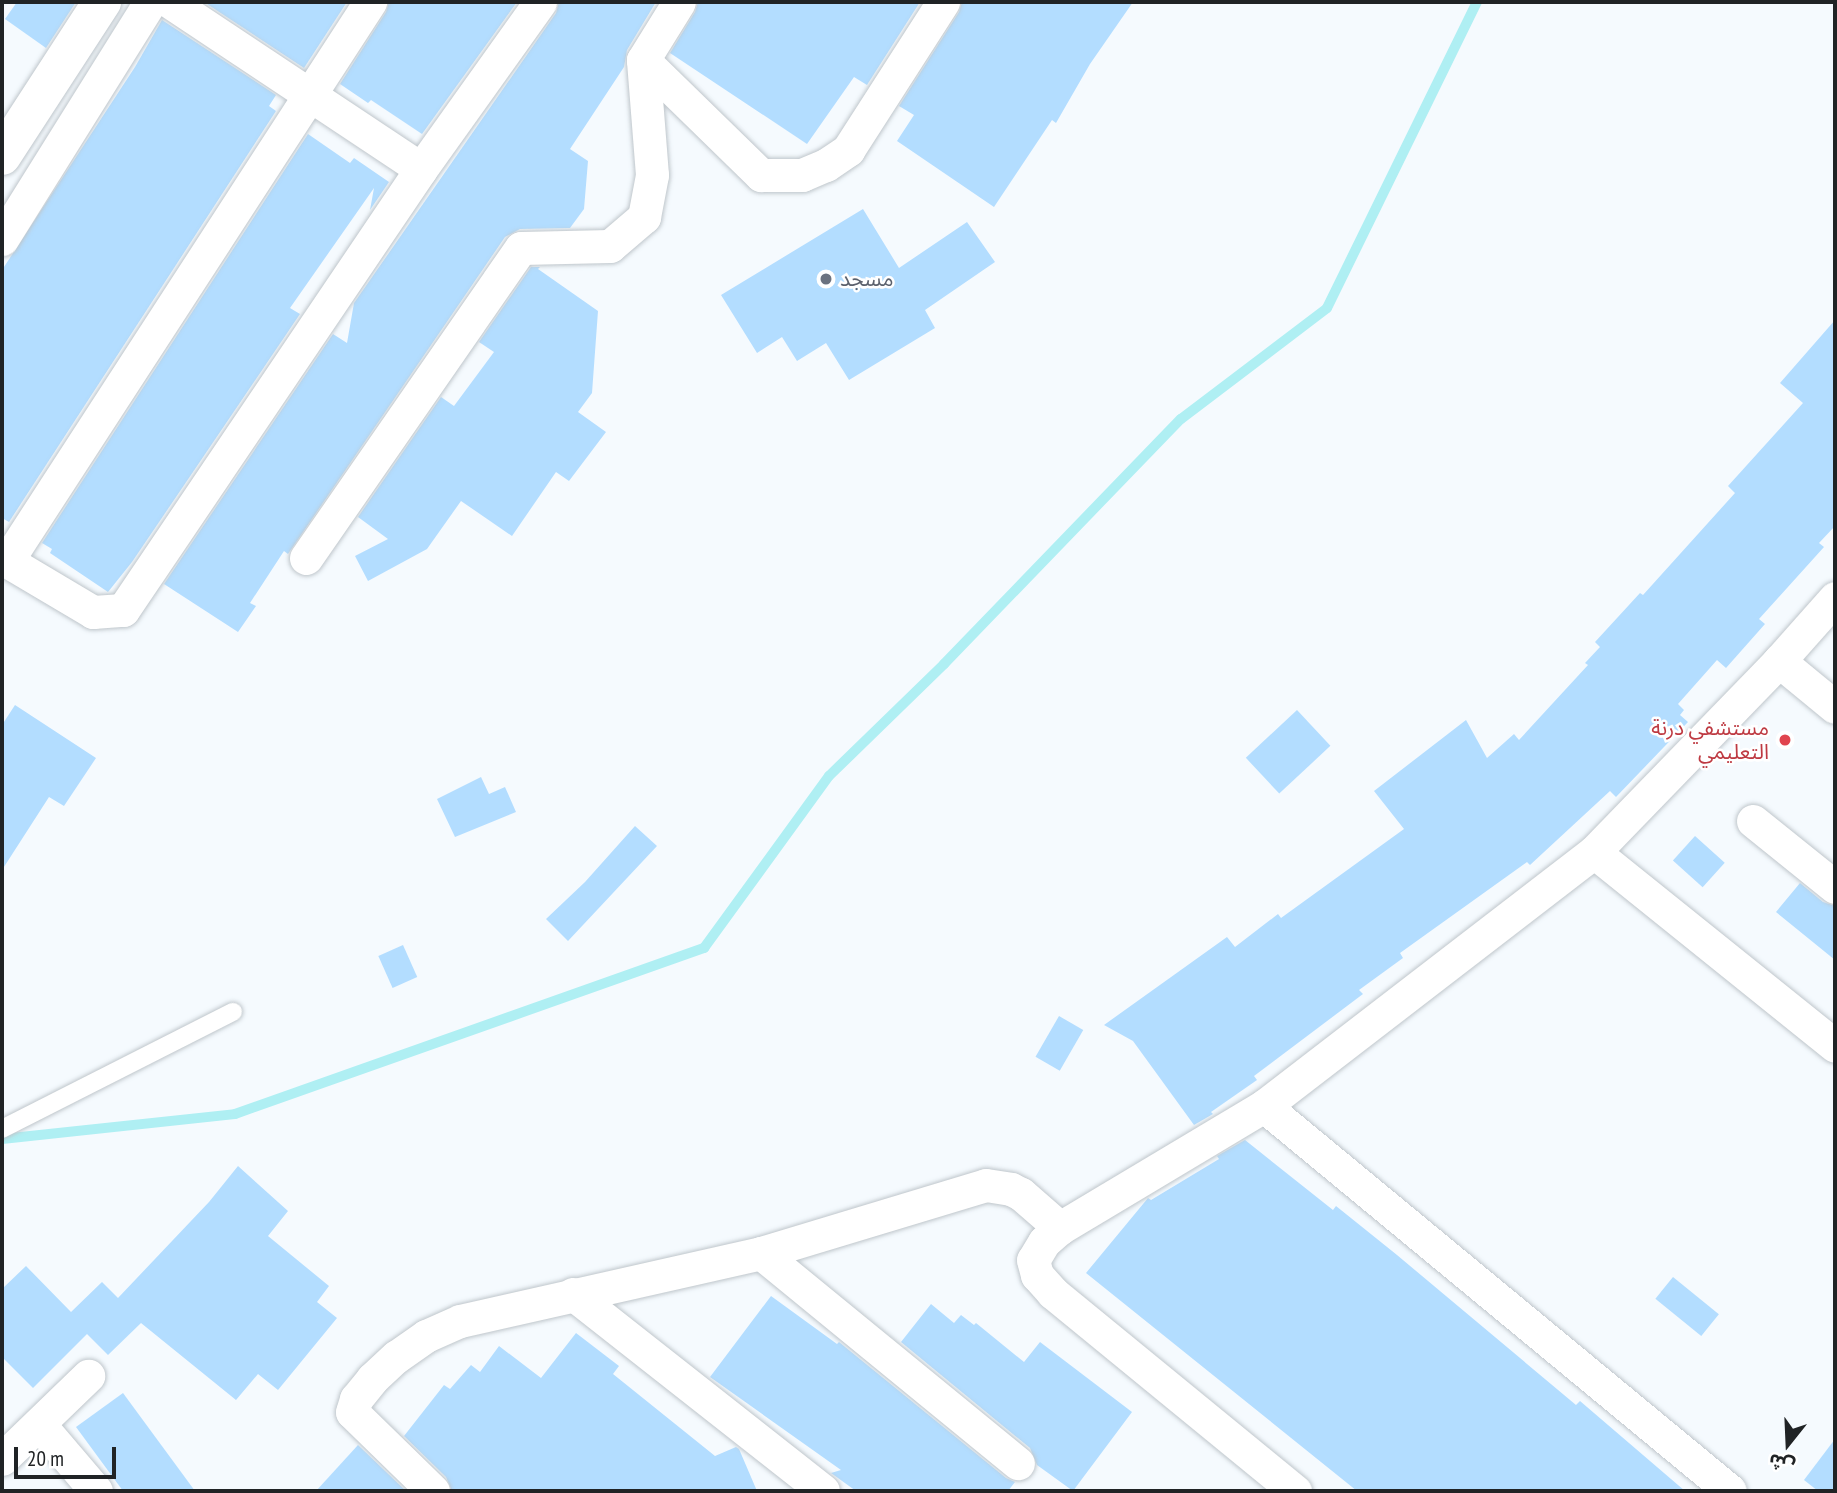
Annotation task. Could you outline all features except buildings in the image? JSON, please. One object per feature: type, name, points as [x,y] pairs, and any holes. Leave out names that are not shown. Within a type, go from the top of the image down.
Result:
[{"type":"street","points":[[2,156],[102,2]]},
{"type":"street","points":[[2,239],[150,2]]},
{"type":"street","points":[[170,2],[421,169]]},
{"type":"street","points":[[370,2],[4,560],[93,612],[123,610],[421,169],[540,2]]},
{"type":"street","points":[[306,558],[521,248],[610,246],[644,217],[652,175],[643,60],[679,2]]},
{"type":"street","points":[[643,60],[761,175],[802,175],[827,164],[848,150],[943,2]]},
{"type":"street","points":[[1295,1491],[1053,1293],[1037,1275],[1033,1260],[1044,1242],[1060,1228],[1264,1106],[1594,852],[1779,661],[1835,598]]},
{"type":"street","points":[[1779,661],[1832,697]]},
{"type":"street","points":[[1753,821],[1835,887]]},
{"type":"street","points":[[1594,852],[1835,1046]]},
{"type":"street","points":[[1264,1106],[1730,1491]]},
{"type":"street","points":[[433,1491],[354,1416],[352,1408],[356,1399],[396,1357],[426,1336],[460,1321],[573,1294],[630,1285],[761,1253],[986,1185],[1011,1189],[1020,1194],[1060,1228]]},
{"type":"street","points":[[761,1253],[1018,1463]]},
{"type":"street","points":[[573,1294],[823,1491]]},
{"type":"street","points":[[2,1459],[88,1376]]},
{"type":"street","points":[[38,1424],[96,1491]]},
{"type":"lane","points":[[2,1129],[233,1012]]},
{"type":"waterway","points":[[2,1139],[235,1114],[704,948],[829,776],[944,664],[1181,419],[1327,308],[1477,2]]},
{"type":"place","name":"مسجد","points":[[826,279]]},
{"type":"place","name":"مستشفي درنة التعليمي","points":[[1785,740]]}]
